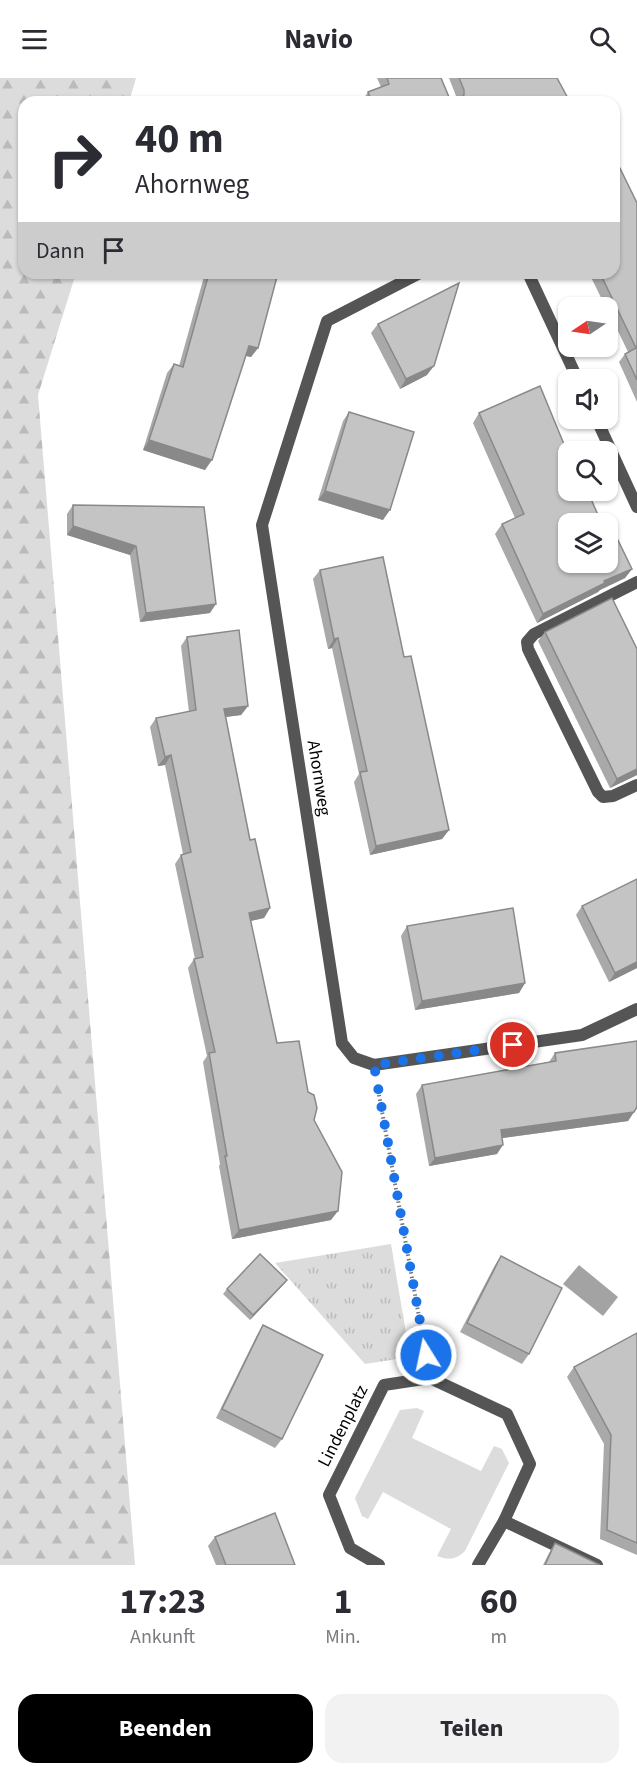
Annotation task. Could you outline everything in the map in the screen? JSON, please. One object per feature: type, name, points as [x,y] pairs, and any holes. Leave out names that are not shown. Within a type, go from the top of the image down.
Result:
[{"type":"street","name":"Ahornweg","points":[[374,1065],[354,1058],[342,1043],[262,525],[327,321],[408,279]]},
{"type":"street","points":[[531,279],[573,369]]},
{"type":"street","points":[[601,429],[637,507]]},
{"type":"street","points":[[637,582],[534,634],[527,642],[528,649],[597,792],[603,797],[613,796],[637,785]]},
{"type":"street","points":[[374,1065],[582,1035],[637,1008]]},
{"type":"street","points":[[430,1378],[507,1414],[530,1464],[504,1521],[478,1565]]},
{"type":"street","name":"Lindenplatz","points":[[379,1565],[350,1548],[329,1495],[384,1385],[430,1378]]},
{"type":"street","points":[[504,1521],[597,1565]]},
{"type":"path","points":[[374,1065],[430,1378]]},
{"type":"green space","points":[[0,78],[136,78],[131,96],[18,96],[18,279],[74,279],[38,395],[135,1565],[0,1565]]},
{"type":"green space","points":[[391,1244],[410,1357],[365,1364],[275,1263]]},
{"type":"green space","points":[[417,1408],[424,1411],[412,1438],[481,1471],[494,1446],[502,1449],[509,1463],[465,1551],[455,1558],[437,1556],[451,1529],[383,1492],[368,1519],[362,1516],[355,1498],[400,1410]]},
{"type":"shaded area","points":[[579,1265],[618,1297],[603,1316],[563,1284]]},
{"type":"building","points":[[387,78],[441,78],[449,96],[370,96],[368,92],[389,84]]},
{"type":"building","points":[[459,78],[557,78],[567,96],[463,96],[464,90]]},
{"type":"building","points":[[620,168],[637,203],[637,380],[625,354],[636,348],[618,310],[618,297],[612,297],[603,279],[620,279]]},
{"type":"building","points":[[207,279],[276,279],[258,348],[249,346],[212,460],[149,440],[174,364],[183,367]]},
{"type":"building","points":[[459,283],[434,366],[406,379],[378,324]]},
{"type":"building","points":[[540,386],[563,441],[558,441],[558,501],[592,501],[597,513],[558,513],[558,573],[618,573],[618,540],[632,569],[604,581],[605,583],[543,614],[502,524],[524,514],[479,413]]},
{"type":"building","points":[[349,412],[414,432],[390,510],[325,491]]},
{"type":"building","points":[[73,505],[204,507],[216,604],[146,613],[136,546],[73,526]]},
{"type":"building","points":[[383,557],[404,657],[411,656],[449,830],[376,846],[360,772],[367,771],[338,638],[334,639],[320,570]]},
{"type":"building","points":[[612,598],[637,649],[637,769],[617,779],[545,632]]},
{"type":"building","points":[[239,630],[248,706],[224,709],[250,840],[255,839],[270,908],[249,913],[277,1043],[299,1041],[308,1092],[314,1095],[317,1108],[314,1120],[342,1172],[338,1211],[239,1230],[209,1053],[215,1052],[194,959],[203,957],[181,855],[191,852],[171,755],[165,757],[156,718],[196,710],[187,637]]},
{"type":"building","points":[[637,879],[637,962],[615,973],[582,906]]},
{"type":"building","points":[[513,908],[525,983],[422,1001],[407,926]]},
{"type":"building","points":[[637,1041],[637,1107],[634,1112],[501,1130],[503,1145],[435,1158],[422,1085],[556,1061],[555,1053]]},
{"type":"building","points":[[260,1254],[287,1280],[253,1315],[227,1289]]},
{"type":"building","points":[[501,1256],[562,1288],[529,1354],[467,1323]]},
{"type":"building","points":[[263,1325],[323,1355],[282,1439],[222,1409]]},
{"type":"building","points":[[637,1333],[637,1543],[607,1530],[611,1435],[574,1367]]},
{"type":"building","points":[[275,1513],[295,1565],[226,1565],[215,1537]]},
{"type":"building","points":[[555,1543],[600,1565],[545,1565]]},
{"type":"route","points":[[426,1355],[374,1065],[513,1045]]}]
